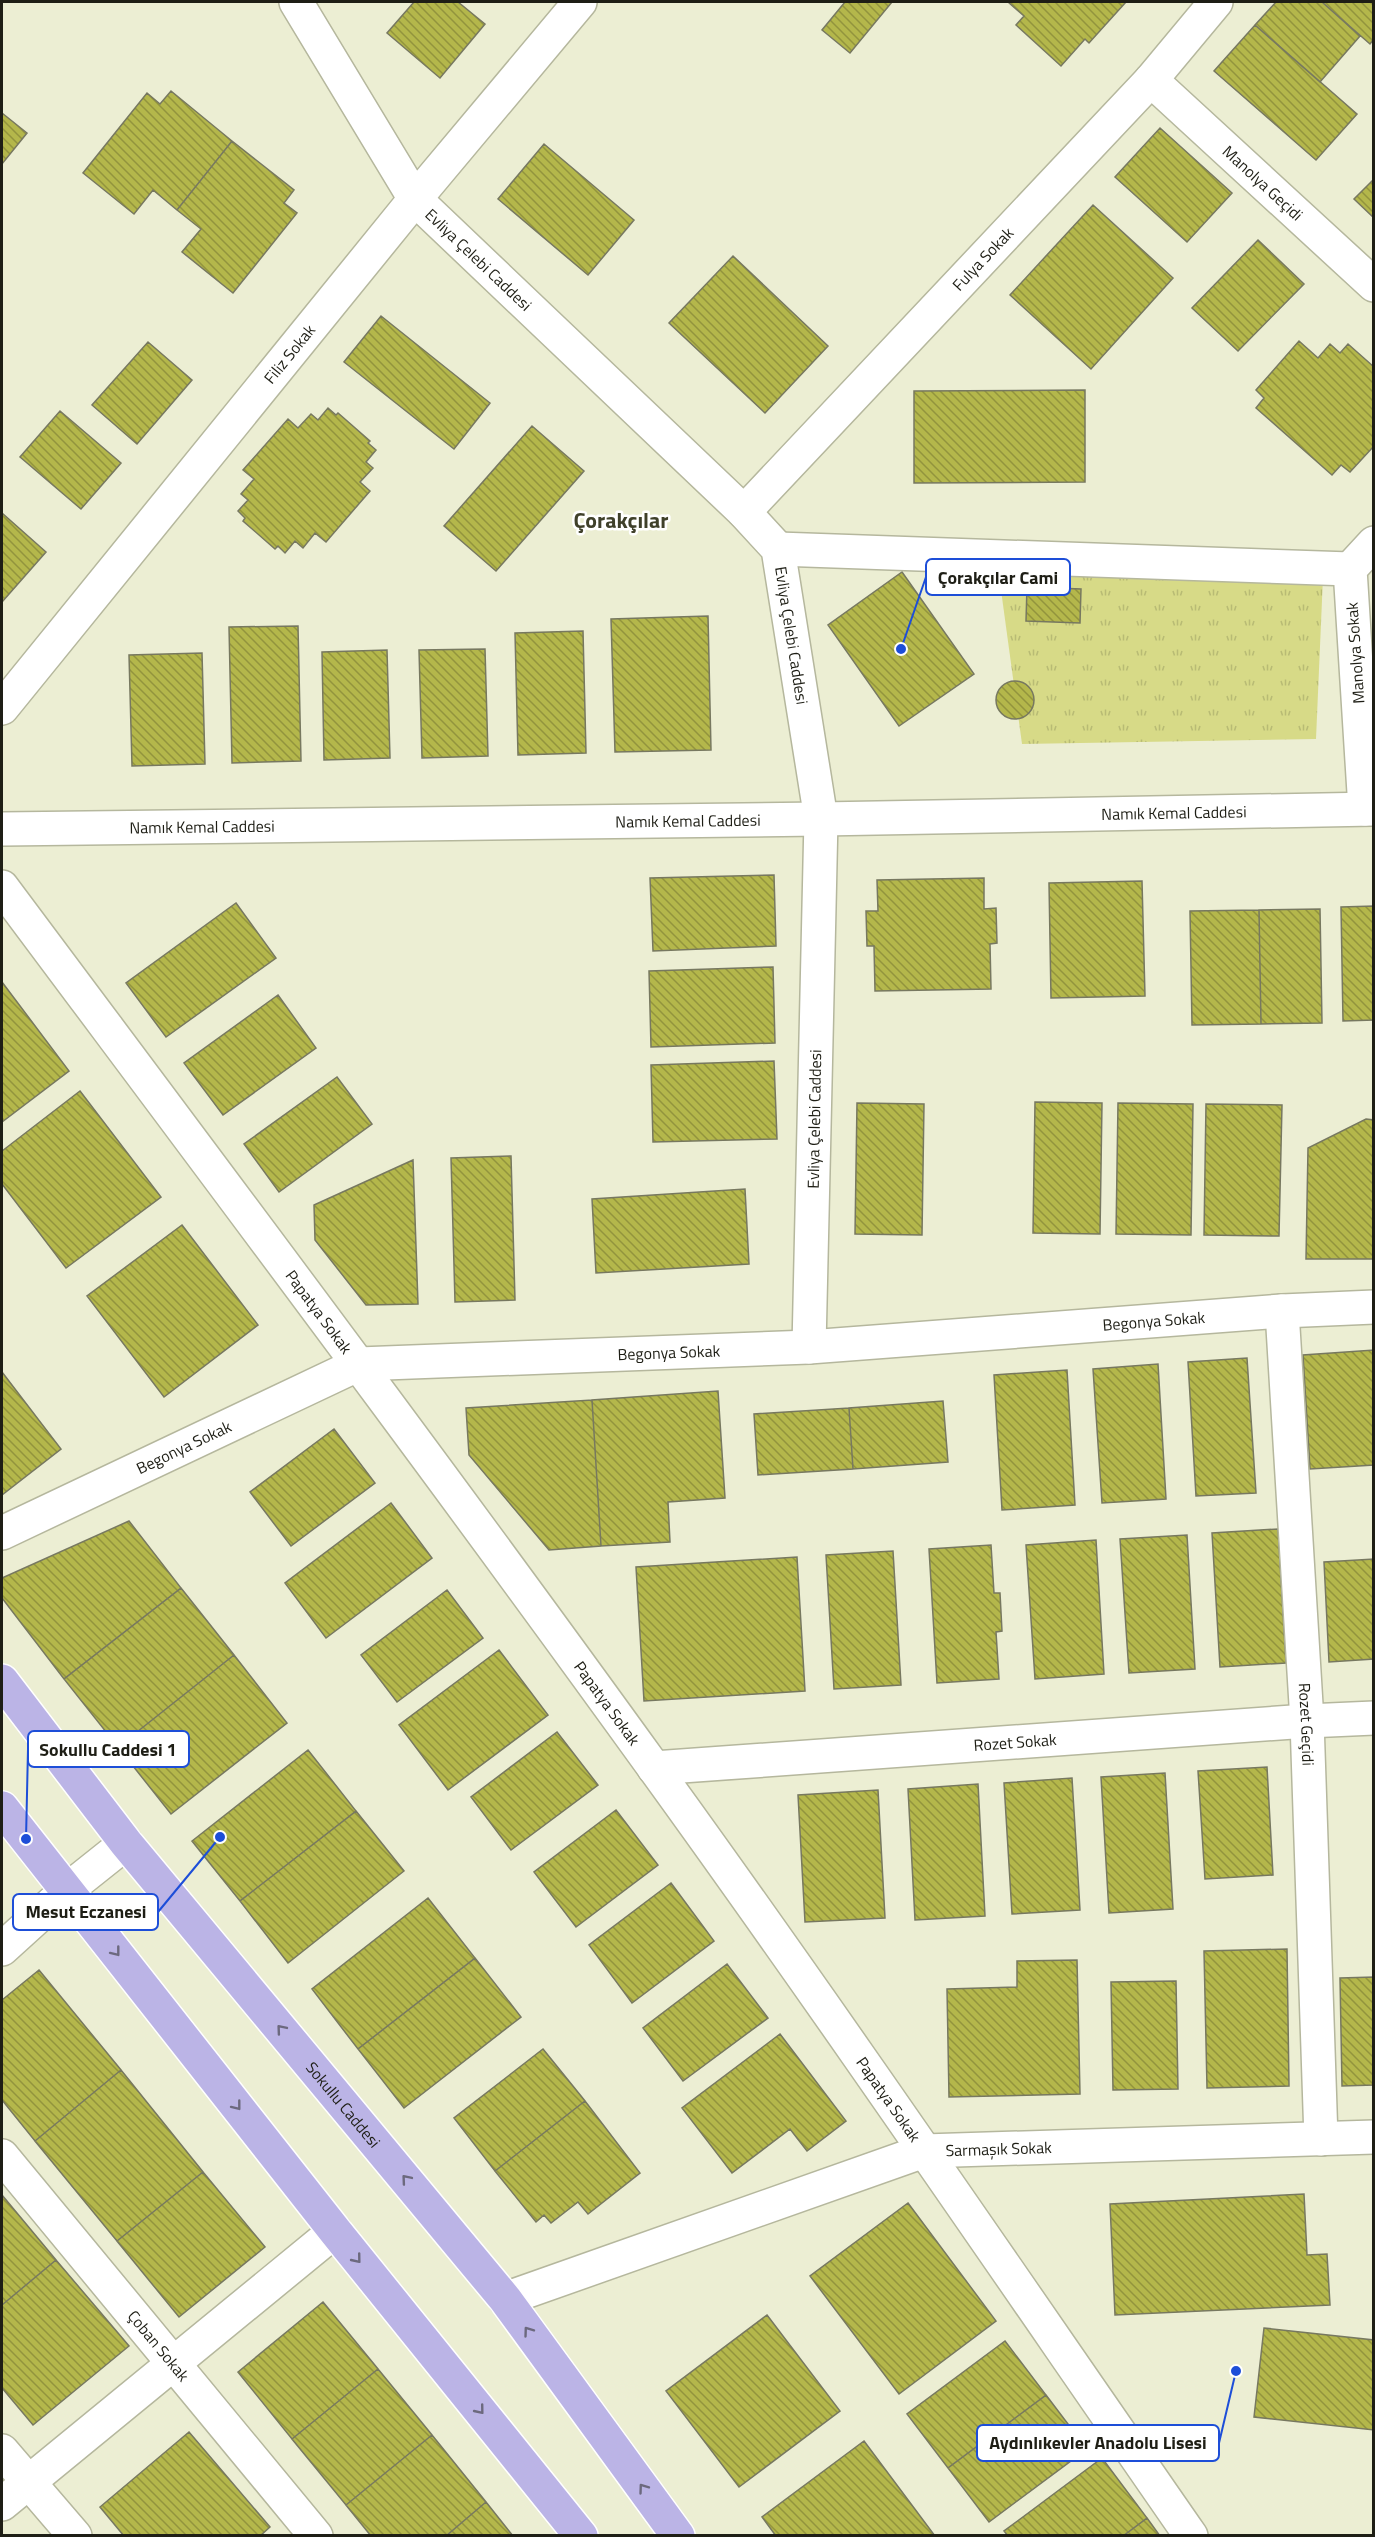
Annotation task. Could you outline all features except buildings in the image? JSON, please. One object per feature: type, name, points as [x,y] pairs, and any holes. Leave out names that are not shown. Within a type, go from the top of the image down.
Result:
[{"type":"main road","name":"Sokullu Caddesi","points":[[2,1681],[126,1843],[505,2299],[678,2535]]},
{"type":"main road","points":[[2,1808],[335,2231],[581,2535]]},
{"type":"street","name":"Evliya Çelebi Caddesi","points":[[296,2],[416,199],[744,512],[778,549],[821,819],[809,1347]]},
{"type":"street","name":"Filiz Sokak","points":[[2,708],[416,199],[580,2]]},
{"type":"street","name":"Fulya Sokak","points":[[744,512],[1151,80],[1215,2]]},
{"type":"street","name":"Manolya Geçidi","points":[[1151,80],[1374,285]]},
{"type":"street","points":[[778,549],[1350,569],[1374,543]]},
{"type":"street","name":"Manolya Sokak","points":[[1350,569],[1369,809]]},
{"type":"street","name":"Namık Kemal Caddesi","points":[[2,829],[821,819],[1369,809]]},
{"type":"street","name":"Papatya Sokak","points":[[2,887],[359,1364],[654,1768],[1191,2535]]},
{"type":"street","name":"Begonya Sokak","points":[[2,1533],[359,1364],[809,1347],[1282,1311],[1374,1307]]},
{"type":"street","name":"Rozet Geçidi","points":[[1282,1311],[1307,1721],[1321,2139]]},
{"type":"street","name":"Rozet Sokak","points":[[654,1768],[1374,1718]]},
{"type":"street","points":[[2,1949],[67,1890],[126,1843]]},
{"type":"street","name":"Sarmaşık Sokak","points":[[505,2299],[924,2151],[1374,2137]]},
{"type":"street","name":"Çoban Sokak","points":[[2,2156],[316,2535]]},
{"type":"street","points":[[2,2504],[335,2231]]},
{"type":"street","points":[[2,2451],[75,2535]]},
{"type":"green space","points":[[998,568],[1323,577],[1316,739],[1022,744]]},
{"type":"place","name":"Çorakçılar Cami","points":[[901,649]]},
{"type":"place","name":"Mesut Eczanesi","points":[[220,1837]]},
{"type":"place","name":"Sokullu Caddesi 1","points":[[26,1839]]},
{"type":"place","name":"Aydınlıkevler Anadolu Lisesi","points":[[1236,2371]]},
{"type":"district","name":"Çorakçılar","points":[[621,520]]}]
